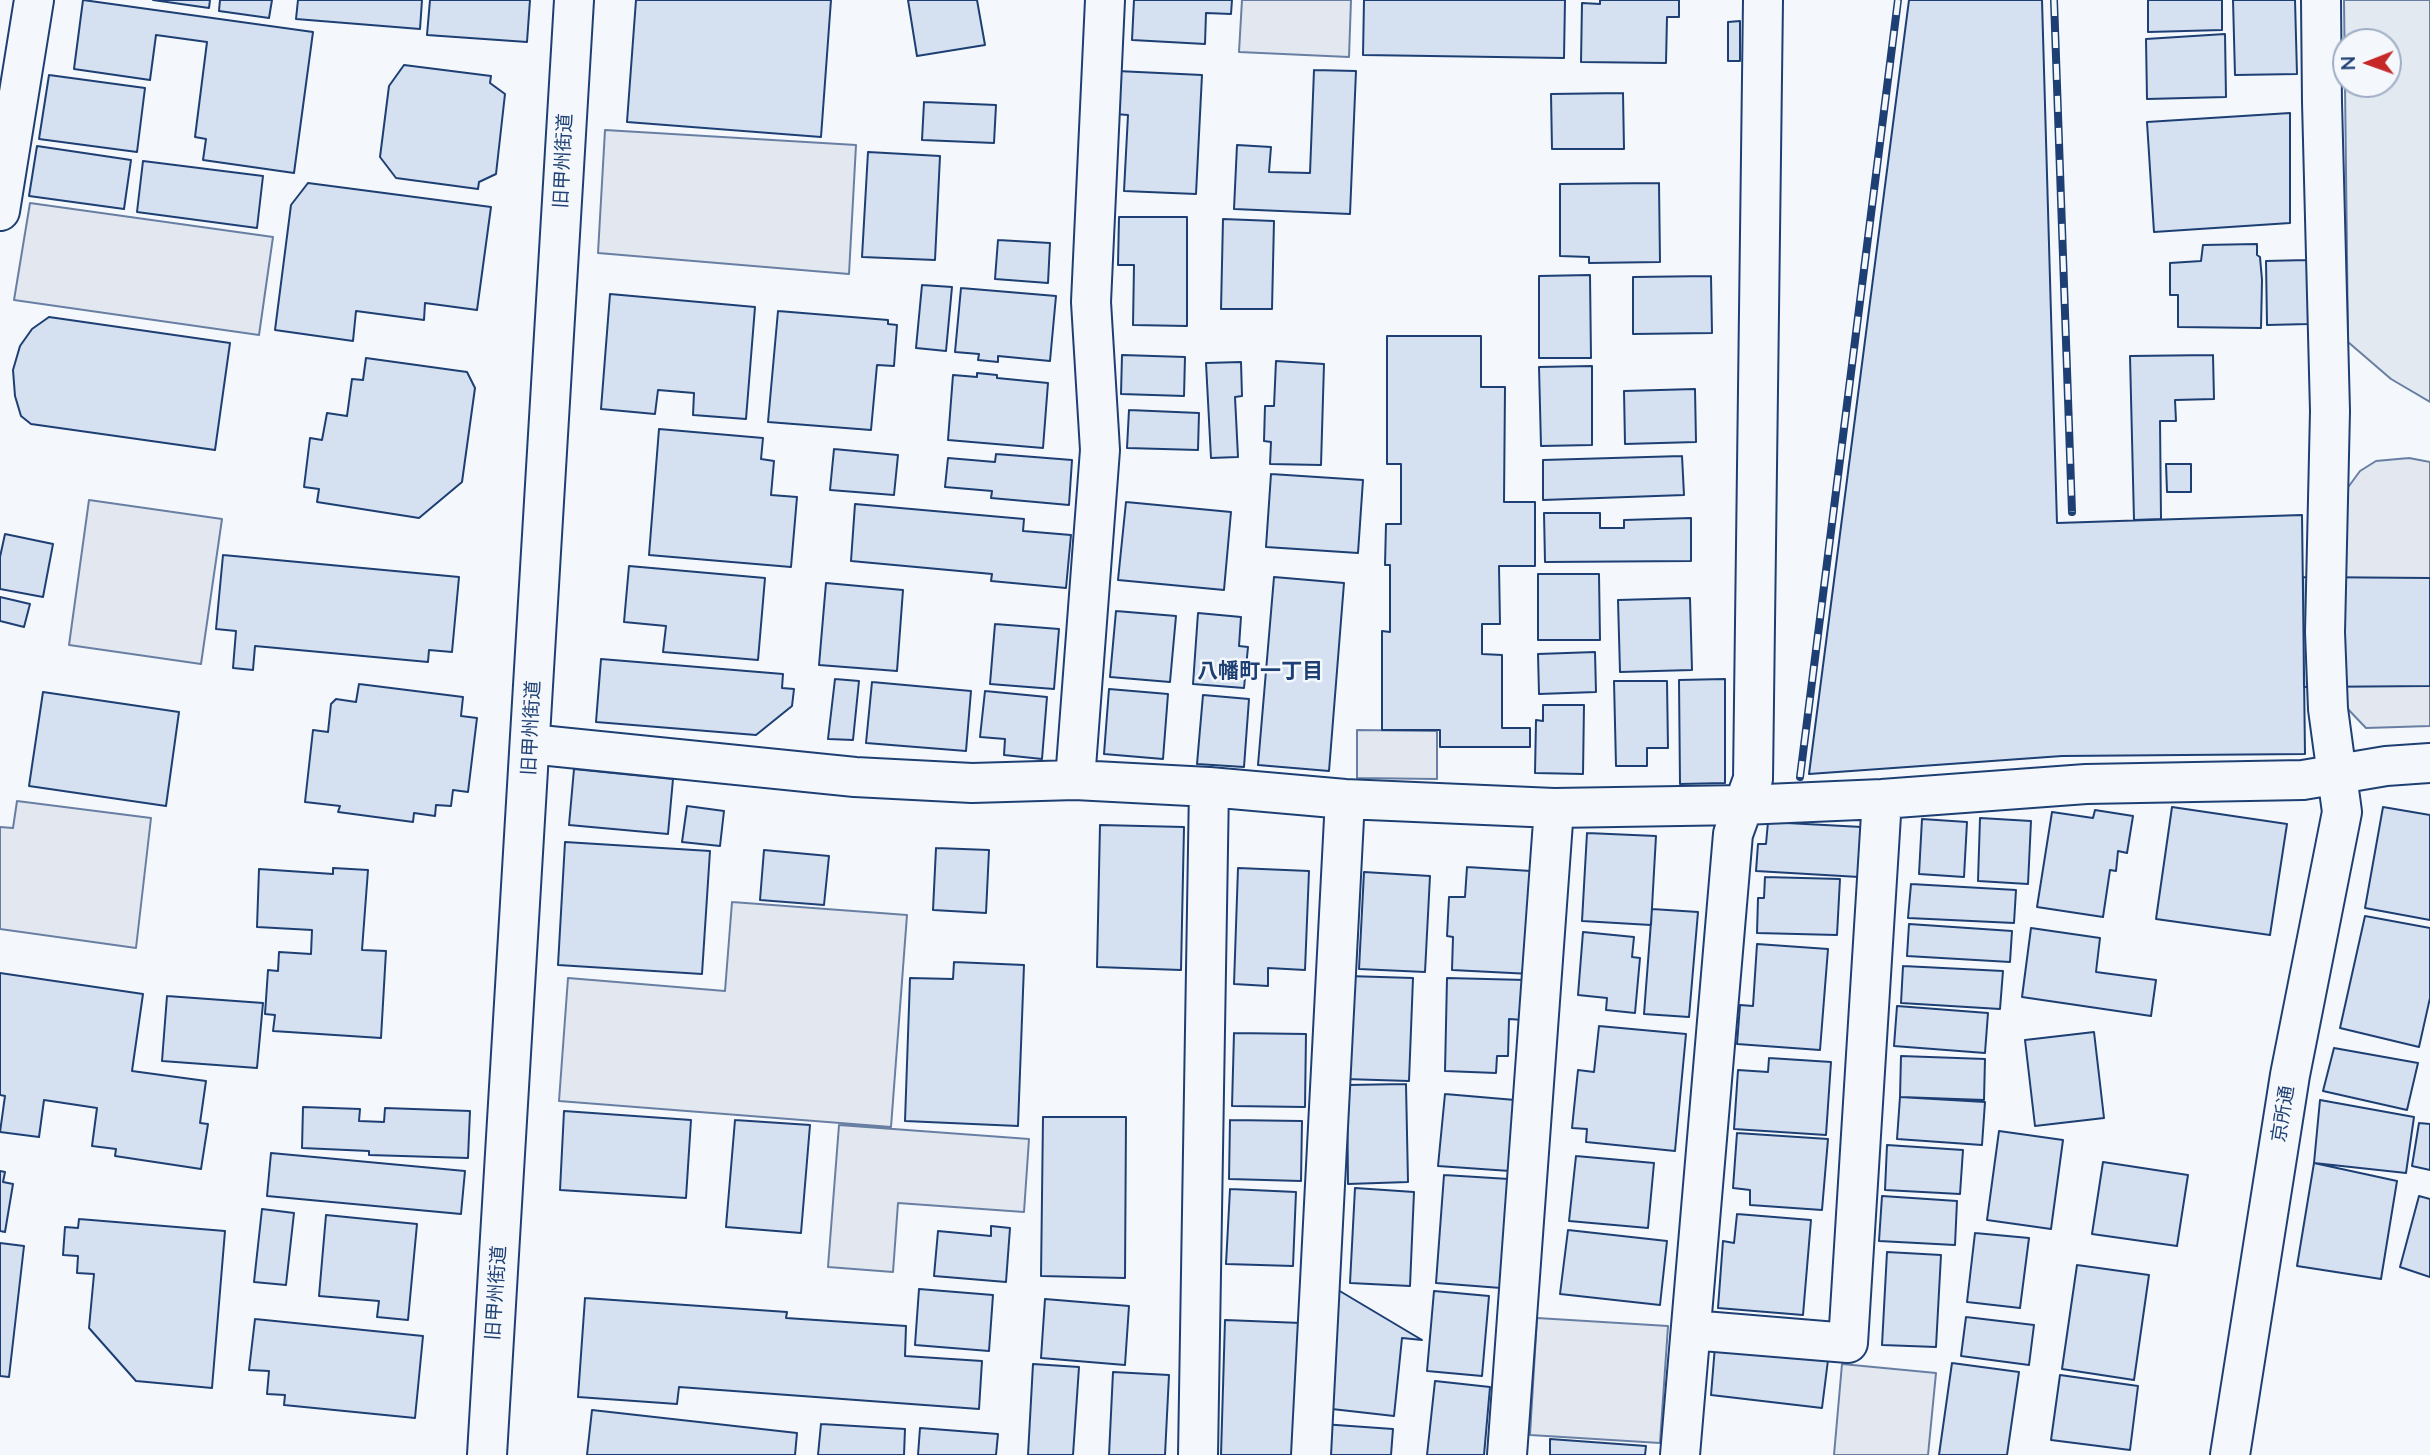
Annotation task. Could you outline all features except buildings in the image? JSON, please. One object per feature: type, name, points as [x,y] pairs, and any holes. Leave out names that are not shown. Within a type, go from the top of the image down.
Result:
[{"type":"street","points":[[0,211],[34,0]]},
{"type":"street","name":"旧甲州街道","points":[[487,1455],[574,0]]},
{"type":"street","points":[[1075,780],[1100,450],[1091,302],[1105,0]]},
{"type":"street","points":[[1680,1455],[1733,834],[1753,779],[1763,0]]},
{"type":"street","name":"京所通","points":[[2230,1455],[2290,1075],[2342,812],[2328,709],[2324,632],[2330,411],[2321,0]]},
{"type":"street","points":[[530,744],[855,776],[972,783],[1075,780],[1209,786],[1345,800],[1554,808],[1743,805],[1882,799],[2086,784],[2303,780],[2386,766],[2430,763]]},
{"type":"street","points":[[1198,1455],[1209,786]]},
{"type":"street","points":[[1691,1330],[1848,1343],[1882,799]]},
{"type":"street","points":[[1311,1455],[1345,800]]},
{"type":"street","points":[[1507,1455],[1554,808]]},
{"type":"shaded area","points":[[1242,0],[1351,0],[1349,57],[1239,52]]},
{"type":"shaded area","points":[[2344,0],[2430,0],[2430,402],[2391,379],[2348,342],[2345,98],[2402,98],[2402,28],[2344,28]]},
{"type":"shaded area","points":[[605,130],[856,145],[849,274],[598,253]]},
{"type":"shaded area","points":[[30,203],[273,237],[259,335],[14,300]]},
{"type":"shaded area","points":[[2409,458],[2430,462],[2430,726],[2366,728],[2343,704],[2344,486],[2349,486],[2360,471],[2376,461]]},
{"type":"shaded area","points":[[89,500],[222,519],[201,664],[69,645]]},
{"type":"shaded area","points":[[1357,730],[1437,731],[1437,779],[1357,778]]},
{"type":"shaded area","points":[[17,801],[151,818],[136,948],[0,929],[0,827],[13,828]]},
{"type":"shaded area","points":[[732,902],[907,915],[891,1127],[559,1101],[568,978],[725,991]]},
{"type":"shaded area","points":[[839,1125],[1029,1139],[1024,1212],[898,1203],[893,1272],[828,1267]]},
{"type":"shaded area","points":[[1537,1318],[1668,1326],[1660,1443],[1530,1435]]},
{"type":"shaded area","points":[[1842,1364],[1936,1373],[1928,1455],[1834,1455]]},
{"type":"railway","points":[[1800,777],[1898,0]]},
{"type":"railway","points":[[2054,0],[2072,512]]},
{"type":"district","name":"八幡町一丁目","points":[[1260,671]]}]
